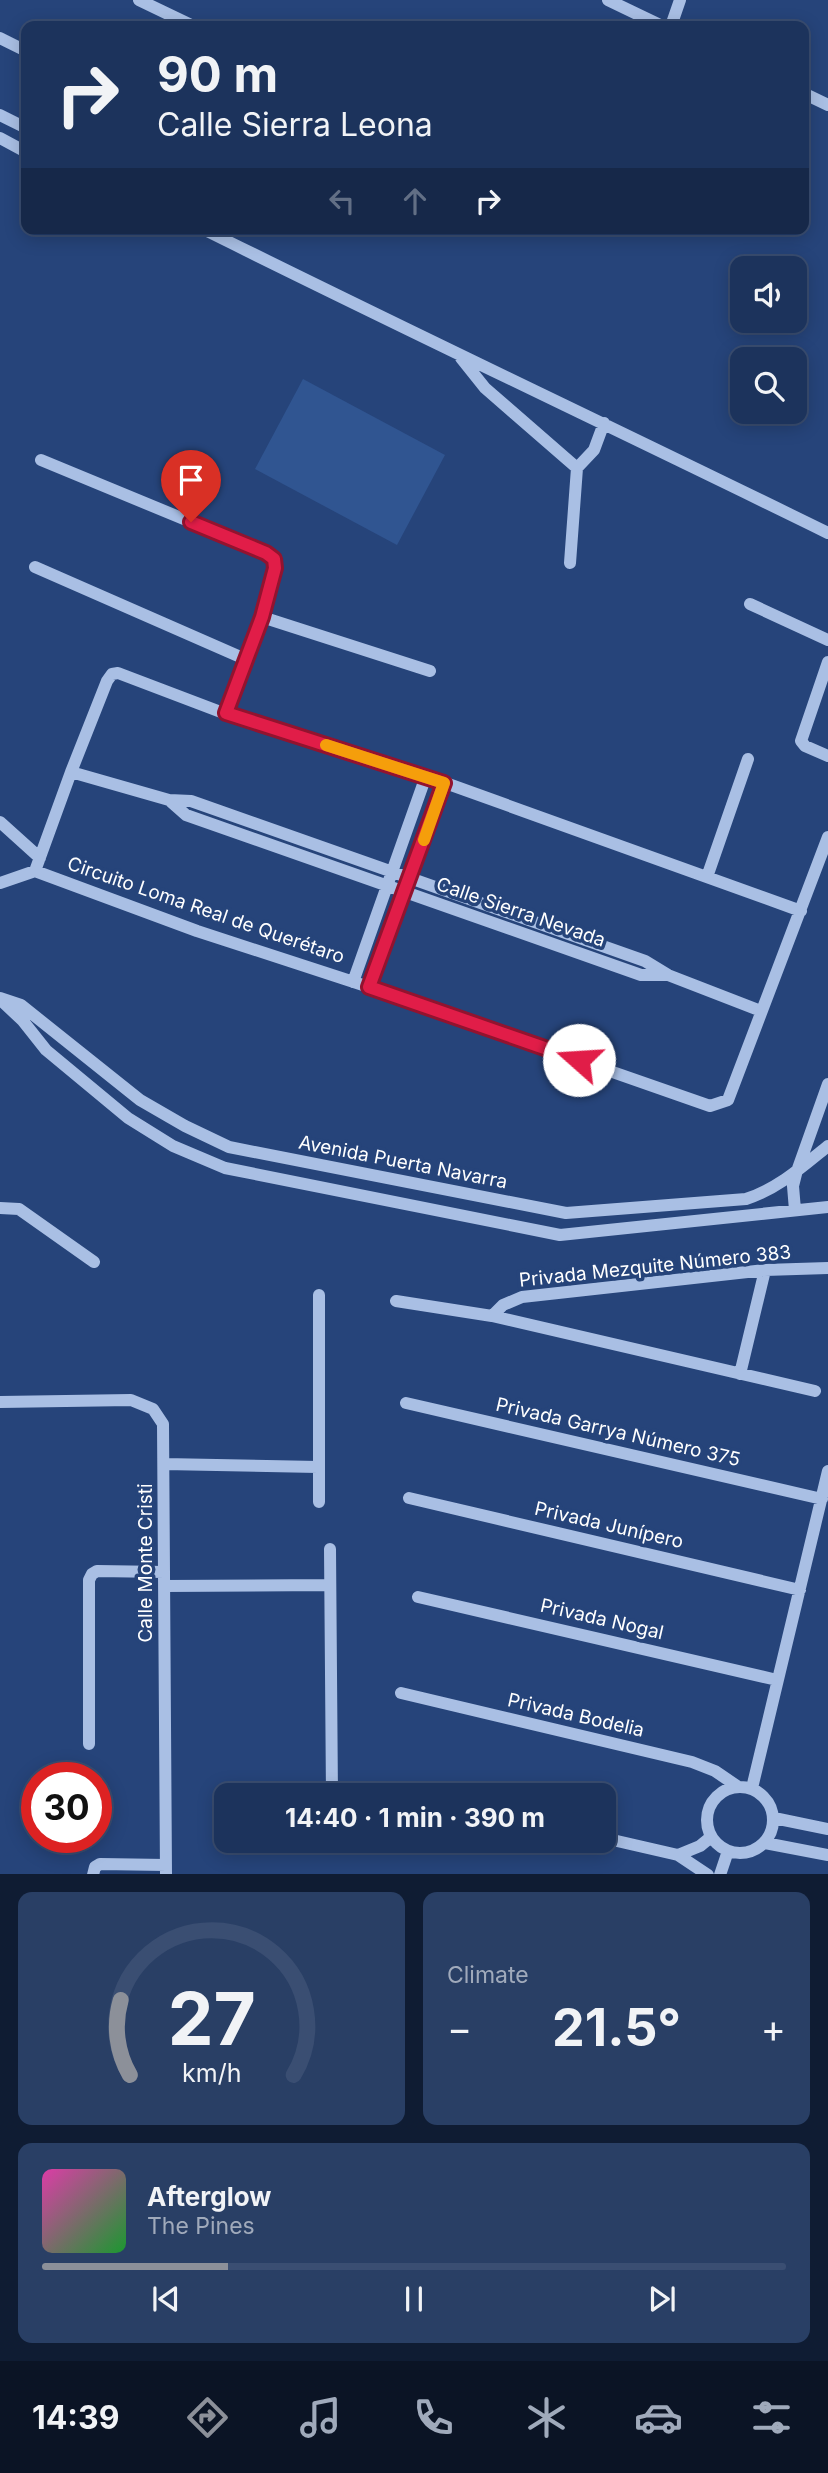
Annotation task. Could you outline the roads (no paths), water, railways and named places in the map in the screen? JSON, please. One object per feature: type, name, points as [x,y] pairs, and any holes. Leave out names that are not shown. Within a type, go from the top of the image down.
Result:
[{"type":"street","points":[[139,0],[183,21]]},
{"type":"street","points":[[608,0],[652,21]]},
{"type":"street","points":[[673,21],[680,0]]},
{"type":"street","points":[[0,38],[21,48]]},
{"type":"street","points":[[809,96],[828,105]]},
{"type":"street","points":[[0,115],[21,126]]},
{"type":"street","points":[[0,138],[21,149]]},
{"type":"street","points":[[215,235],[828,533]]},
{"type":"street","points":[[460,356],[485,388],[578,468]]},
{"type":"street","points":[[570,563],[578,468],[594,450],[604,423]]},
{"type":"street","points":[[41,460],[266,553],[274,559],[275,568],[262,617],[226,713]]},
{"type":"street","points":[[35,567],[245,659]]},
{"type":"street","points":[[750,604],[828,640]]},
{"type":"street","points":[[262,617],[430,671]]},
{"type":"street","points":[[828,662],[801,741],[805,746],[828,756]]},
{"type":"street","name":"Circuito Loma Real de Querétaro","points":[[38,865],[107,681],[112,674],[118,673],[226,713],[426,776],[801,912]]},
{"type":"street","points":[[707,877],[748,759]]},
{"type":"street","name":"Calle Sierra Nevada","points":[[71,772],[169,800],[191,801],[645,961],[668,975],[761,1011]]},
{"type":"street","points":[[353,982],[426,776]]},
{"type":"street","points":[[369,987],[444,783]]},
{"type":"street","name":"Calle Sierra Nevada","points":[[169,800],[186,815],[387,886],[641,975],[668,975]]},
{"type":"street","name":"Circuito Loma Real de Querétaro","points":[[0,822],[38,865],[210,935],[369,987],[710,1106],[728,1100],[828,837]]},
{"type":"street","points":[[0,883],[38,865]]},
{"type":"street","name":"Avenida Puerta Navarra","points":[[0,998],[21,1005],[140,1100],[229,1147],[566,1213],[746,1199],[763,1194],[796,1174],[828,1146]]},
{"type":"street","name":"Avenida Puerta Navarra","points":[[0,998],[46,1050],[128,1118],[173,1146],[225,1168],[560,1235],[828,1207]]},
{"type":"street","points":[[795,1210],[793,1186],[796,1174],[828,1084]]},
{"type":"street","points":[[359,1195],[363,1173]]},
{"type":"street","points":[[0,1208],[19,1209],[93,1262]]},
{"type":"street","name":"Privada Mezquite Número 383","points":[[492,1316],[503,1305],[522,1297],[765,1270],[828,1268]]},
{"type":"street","points":[[740,1374],[765,1270]]},
{"type":"street","points":[[319,1295],[319,1502]]},
{"type":"street","points":[[396,1301],[492,1316],[815,1391]]},
{"type":"street","name":"Calle Monte Cristi","points":[[0,1402],[131,1400],[153,1409],[163,1424],[166,1870]]},
{"type":"street","name":"Privada Garrya Número 375","points":[[406,1403],[822,1499]]},
{"type":"street","points":[[164,1464],[318,1467]]},
{"type":"street","points":[[752,1788],[828,1471]]},
{"type":"street","name":"Privada Junípero","points":[[409,1498],[800,1590]]},
{"type":"street","points":[[330,1549],[332,1783]]},
{"type":"street","points":[[89,1744],[89,1580],[97,1571],[164,1572]]},
{"type":"street","points":[[164,1586],[330,1585]]},
{"type":"street","name":"Privada Nogal","points":[[418,1597],[777,1680]]},
{"type":"street","name":"Privada Bodelia","points":[[401,1693],[692,1762],[715,1771],[737,1786]]},
{"type":"street","points":[[737,1786],[752,1788],[763,1795],[771,1806],[774,1818],[772,1832],[765,1843],[754,1850],[741,1853],[728,1851],[711,1837],[707,1824],[708,1811],[714,1799],[724,1790],[737,1786]]},
{"type":"street","points":[[774,1818],[828,1829]]},
{"type":"street","points":[[678,1855],[700,1846],[711,1837]]},
{"type":"street","points":[[616,1841],[678,1855],[708,1874]]},
{"type":"street","points":[[765,1843],[828,1856]]},
{"type":"street","points":[[720,1874],[728,1851]]},
{"type":"street","points":[[93,1874],[95,1867],[100,1864],[166,1870]]}]
